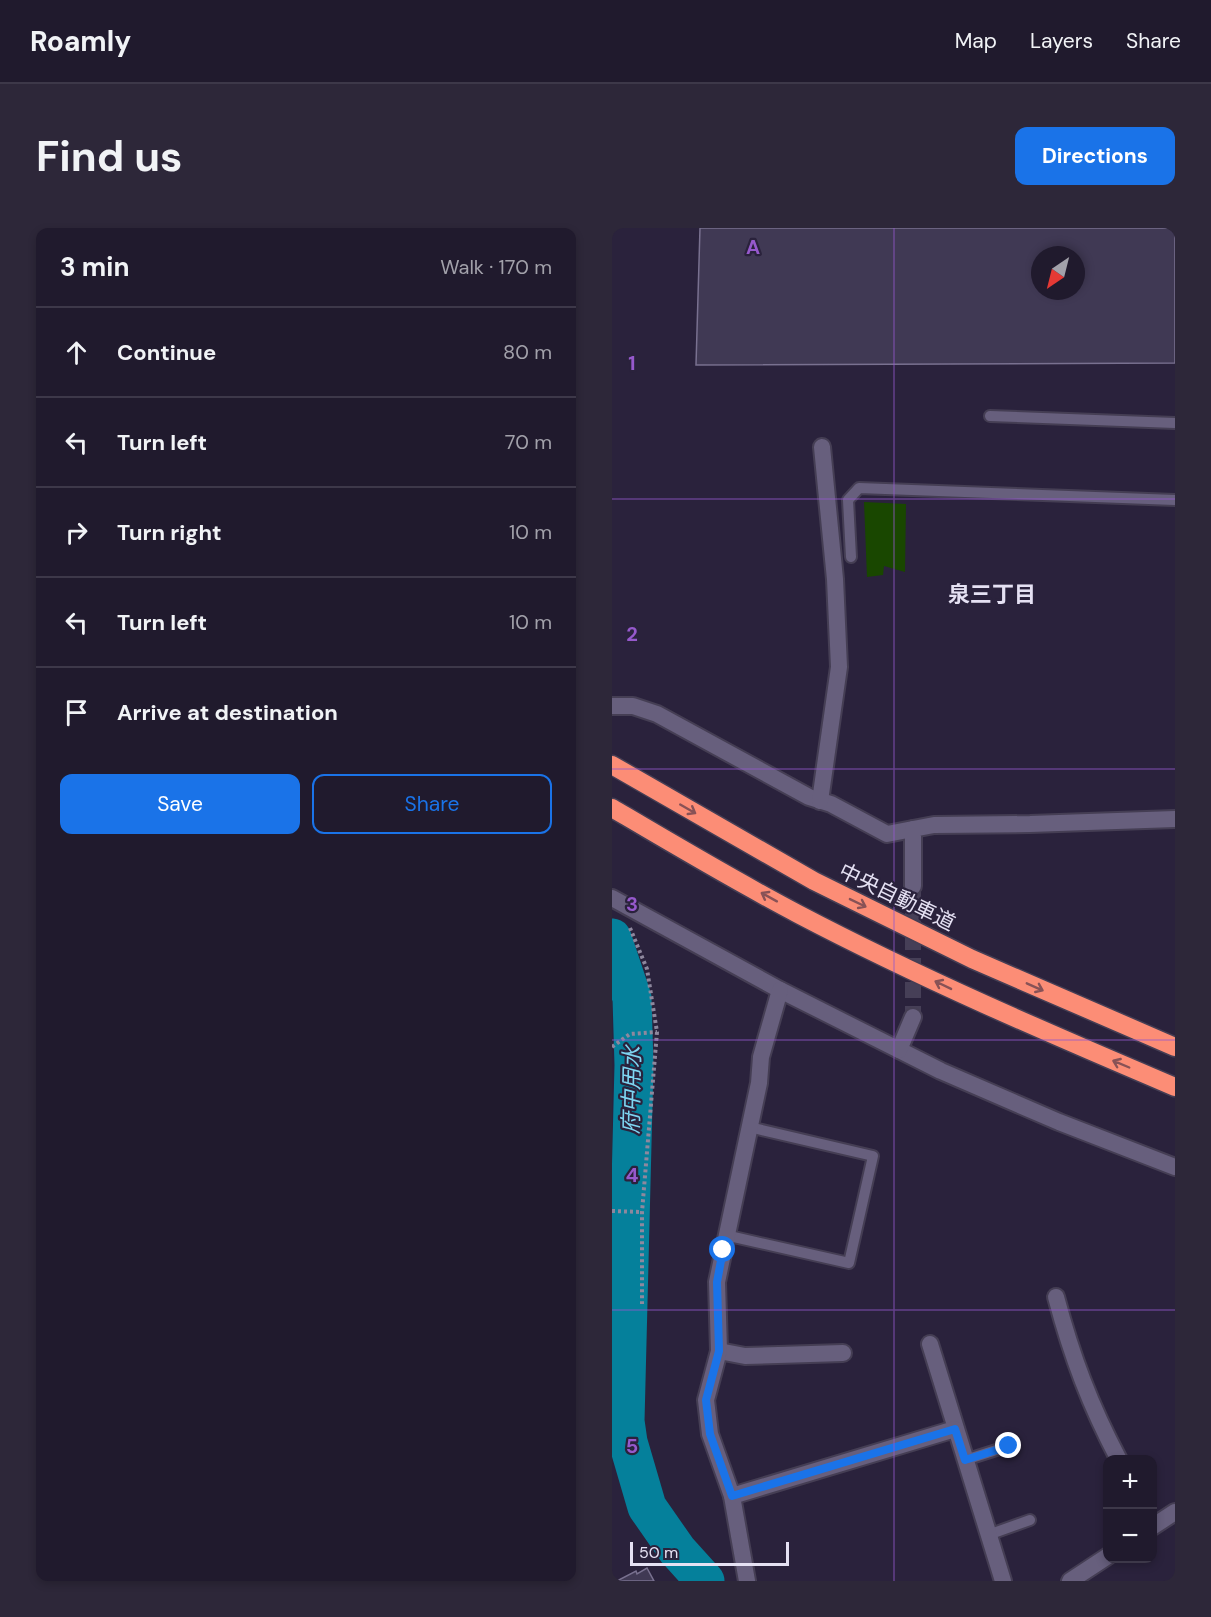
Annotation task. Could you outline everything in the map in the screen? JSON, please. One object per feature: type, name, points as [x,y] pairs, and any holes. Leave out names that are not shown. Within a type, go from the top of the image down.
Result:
[{"type":"highway","name":"中央自動車道","points":[[612,765],[814,881],[972,959],[1175,1047]]},
{"type":"highway","points":[[612,808],[798,914],[1047,1033],[1175,1087]]},
{"type":"street","points":[[820,801],[839,668],[835,579],[822,447]]},
{"type":"street","points":[[612,706],[633,706],[657,714],[799,792],[831,804],[887,834],[934,825],[1175,819]]},
{"type":"street","points":[[913,828],[913,885]]},
{"type":"street","points":[[616,900],[780,990],[941,1071],[1059,1122],[1175,1167]]},
{"type":"street","points":[[747,1581],[732,1496],[710,1434],[706,1400],[719,1351],[717,1282],[725,1236],[759,1083],[761,1057],[780,990]]},
{"type":"street","points":[[899,1050],[913,1017]]},
{"type":"street","points":[[1056,1297],[1085,1391],[1116,1455]]},
{"type":"street","points":[[930,1344],[1003,1581]]},
{"type":"street","points":[[719,1351],[746,1356],[843,1353]]},
{"type":"street","points":[[732,1496],[955,1429]]},
{"type":"street","points":[[1157,1523],[1175,1512]]},
{"type":"street","points":[[1070,1581],[1103,1559]]},
{"type":"lane","points":[[990,416],[1175,423]]},
{"type":"lane","points":[[851,556],[848,500],[859,488],[1175,500]]},
{"type":"lane","points":[[725,1236],[849,1263],[873,1156],[749,1127]]},
{"type":"lane","points":[[965,1460],[1009,1446]]},
{"type":"lane","points":[[988,1535],[1030,1520]]},
{"type":"path","points":[[616,900],[647,969],[657,1032],[642,1212],[642,1304]]},
{"type":"path","points":[[612,1047],[630,1034],[657,1032]]},
{"type":"path","points":[[612,1211],[642,1212]]},
{"type":"green space","points":[[864,502],[906,504],[905,572],[884,566],[883,575],[867,577]]},
{"type":"building","points":[[700,228],[1175,228],[1175,363],[696,365]]},
{"type":"building","points":[[647,1568],[654,1581],[617,1581],[636,1571],[637,1574]]},
{"type":"waterway","name":"府中用水","points":[[612,938],[632,998],[634,1065],[625,1421],[628,1442],[647,1507],[677,1550],[705,1581]]},
{"type":"waterway","points":[[684,1581],[697,1572]]},
{"type":"tunnel","points":[[913,886],[913,1017]]},
{"type":"district","name":"泉三丁目","points":[[992,594]]},
{"type":"route","points":[[723,1250],[717,1282],[719,1351],[706,1400],[710,1434],[732,1496],[955,1429],[965,1460],[1009,1446]]}]
